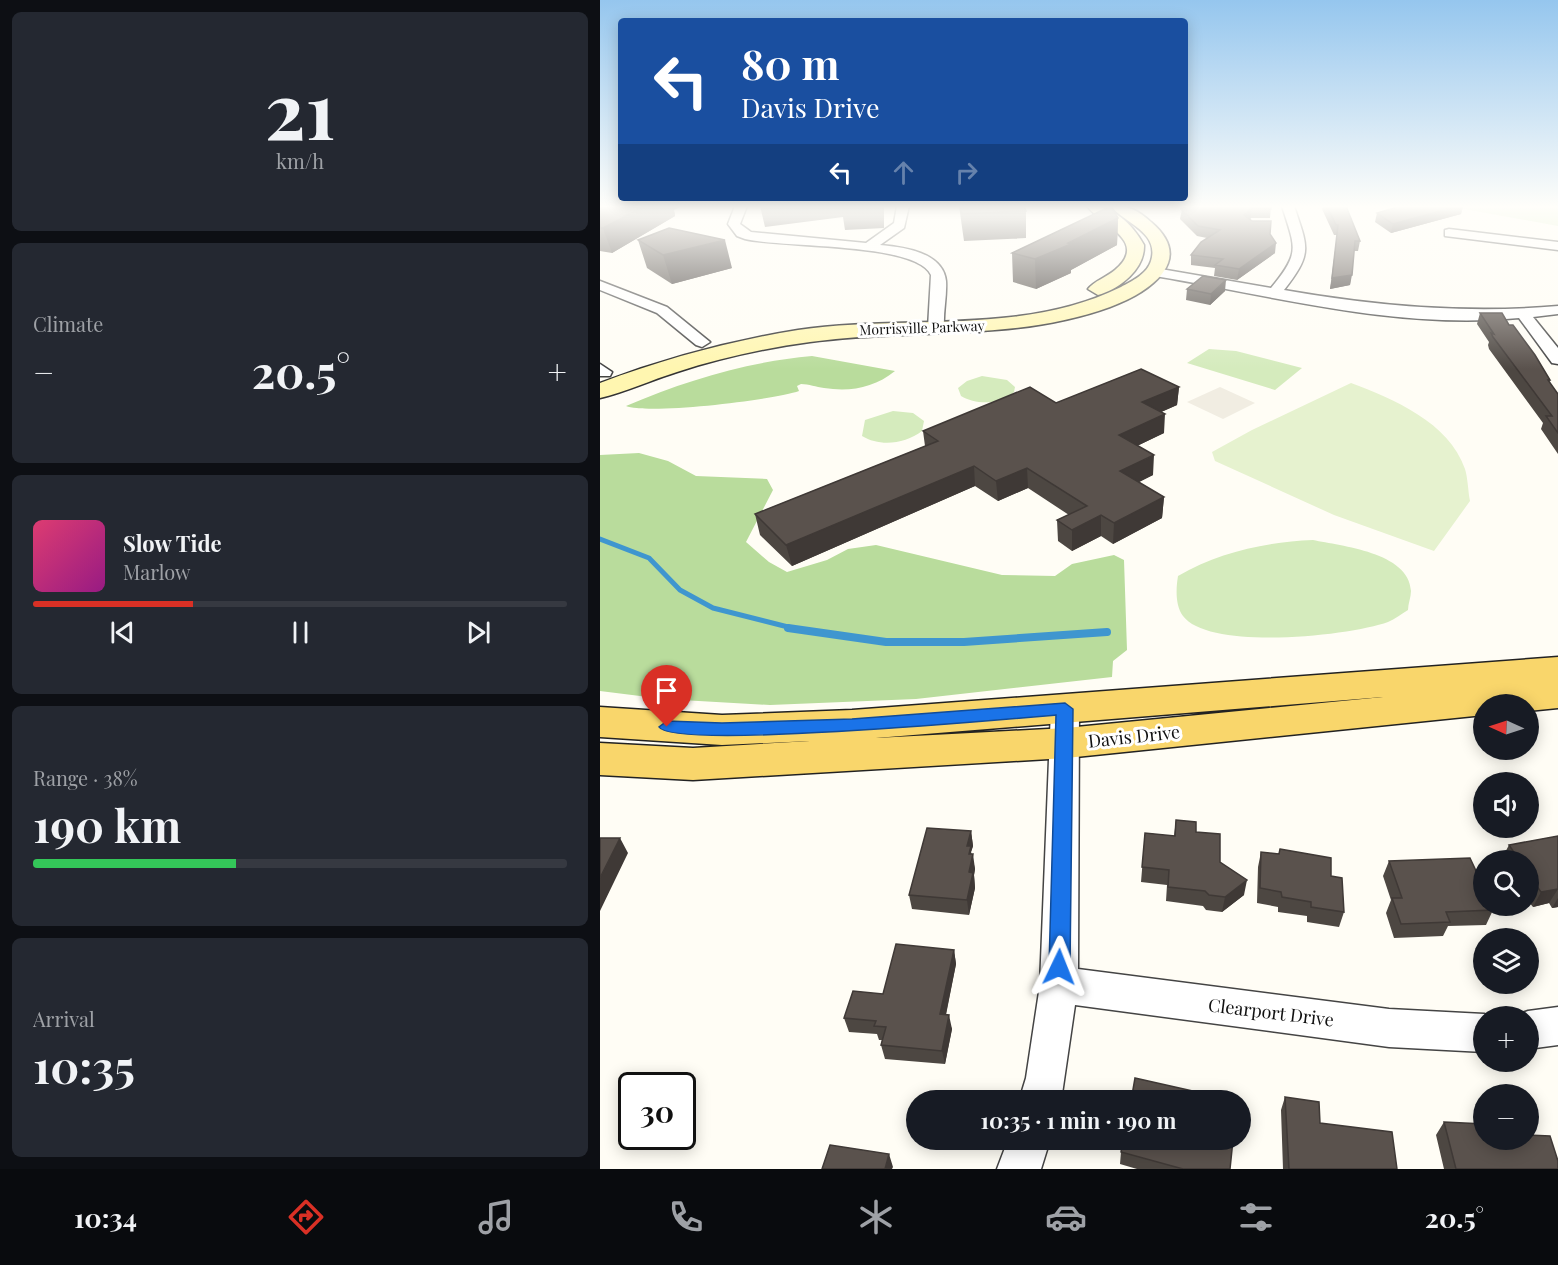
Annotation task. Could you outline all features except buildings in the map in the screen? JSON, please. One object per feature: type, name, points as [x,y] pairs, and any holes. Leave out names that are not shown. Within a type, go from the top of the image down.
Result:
[{"type":"main road","name":"Morrisville Parkway","points":[[601,376],[688,360],[761,343],[1041,305],[1068,299],[1108,284],[1130,266],[1131,261]]},
{"type":"main road","points":[[1155,272],[1159,261]]},
{"type":"main road","name":"Morrisville Parkway","points":[[601,376],[702,342],[822,321],[935,321],[1005,324],[1075,312],[1127,292],[1155,272]]},
{"type":"main road","name":"Davis Drive","points":[[600,759],[693,764],[1065,726],[1558,669]]},
{"type":"main road","name":"Davis Drive","points":[[600,722],[734,729],[852,725],[1065,726],[1558,694]]},
{"type":"street","points":[[922,261],[929,264],[938,276],[935,321]]},
{"type":"street","points":[[1275,292],[1299,261]]},
{"type":"street","points":[[1155,272],[1402,312],[1464,316],[1524,315],[1558,310]]},
{"type":"street","points":[[600,285],[662,310],[702,342]]},
{"type":"street","points":[[1524,315],[1558,359]]},
{"type":"street","points":[[1043,1090],[1059,985],[1065,726]]},
{"type":"street","name":"Clearport Drive","points":[[1059,985],[1389,1028],[1473,1032]]},
{"type":"street","points":[[1539,1029],[1558,1026]]},
{"type":"street","points":[[1019,1169],[1026,1150]]},
{"type":"green space","points":[[1209,349],[1236,351],[1302,368],[1275,390],[1187,363]]},
{"type":"green space","points":[[812,356],[895,371],[870,385],[852,389],[801,384],[797,386],[799,391],[739,402],[659,409],[626,406],[672,388],[718,374],[764,363]]},
{"type":"green space","points":[[982,376],[1007,380],[1015,387],[1014,392],[1002,399],[988,402],[974,401],[961,396],[958,388],[967,381]]},
{"type":"green space","points":[[1351,383],[1418,414],[1433,425],[1457,452],[1465,469],[1470,501],[1434,551],[1334,515],[1215,461],[1212,452],[1252,430]]},
{"type":"green space","points":[[893,411],[913,413],[924,421],[922,431],[908,439],[884,443],[862,436],[865,420]]},
{"type":"green space","points":[[639,453],[668,461],[696,476],[767,479],[773,490],[746,542],[769,562],[787,572],[827,560],[848,549],[876,545],[1002,575],[1055,576],[1072,564],[1114,555],[1124,560],[1127,650],[1113,661],[1112,677],[916,699],[770,705],[664,699],[600,691],[600,455]]},
{"type":"green space","points":[[1313,540],[1372,553],[1399,567],[1407,578],[1411,591],[1408,610],[1388,622],[1369,627],[1344,632],[1281,637],[1221,634],[1198,627],[1180,612],[1177,596],[1178,576],[1210,561],[1243,550],[1277,543]]},
{"type":"shaded area","points":[[1220,387],[1255,403],[1223,419],[1187,402]]},
{"type":"waterway","points":[[600,539],[649,558],[680,590],[713,608],[796,629]]},
{"type":"waterway","points":[[788,628],[886,642],[964,642],[1107,632]]},
{"type":"route","points":[[667,727],[722,730],[852,725],[1065,709],[1059,967]]}]
